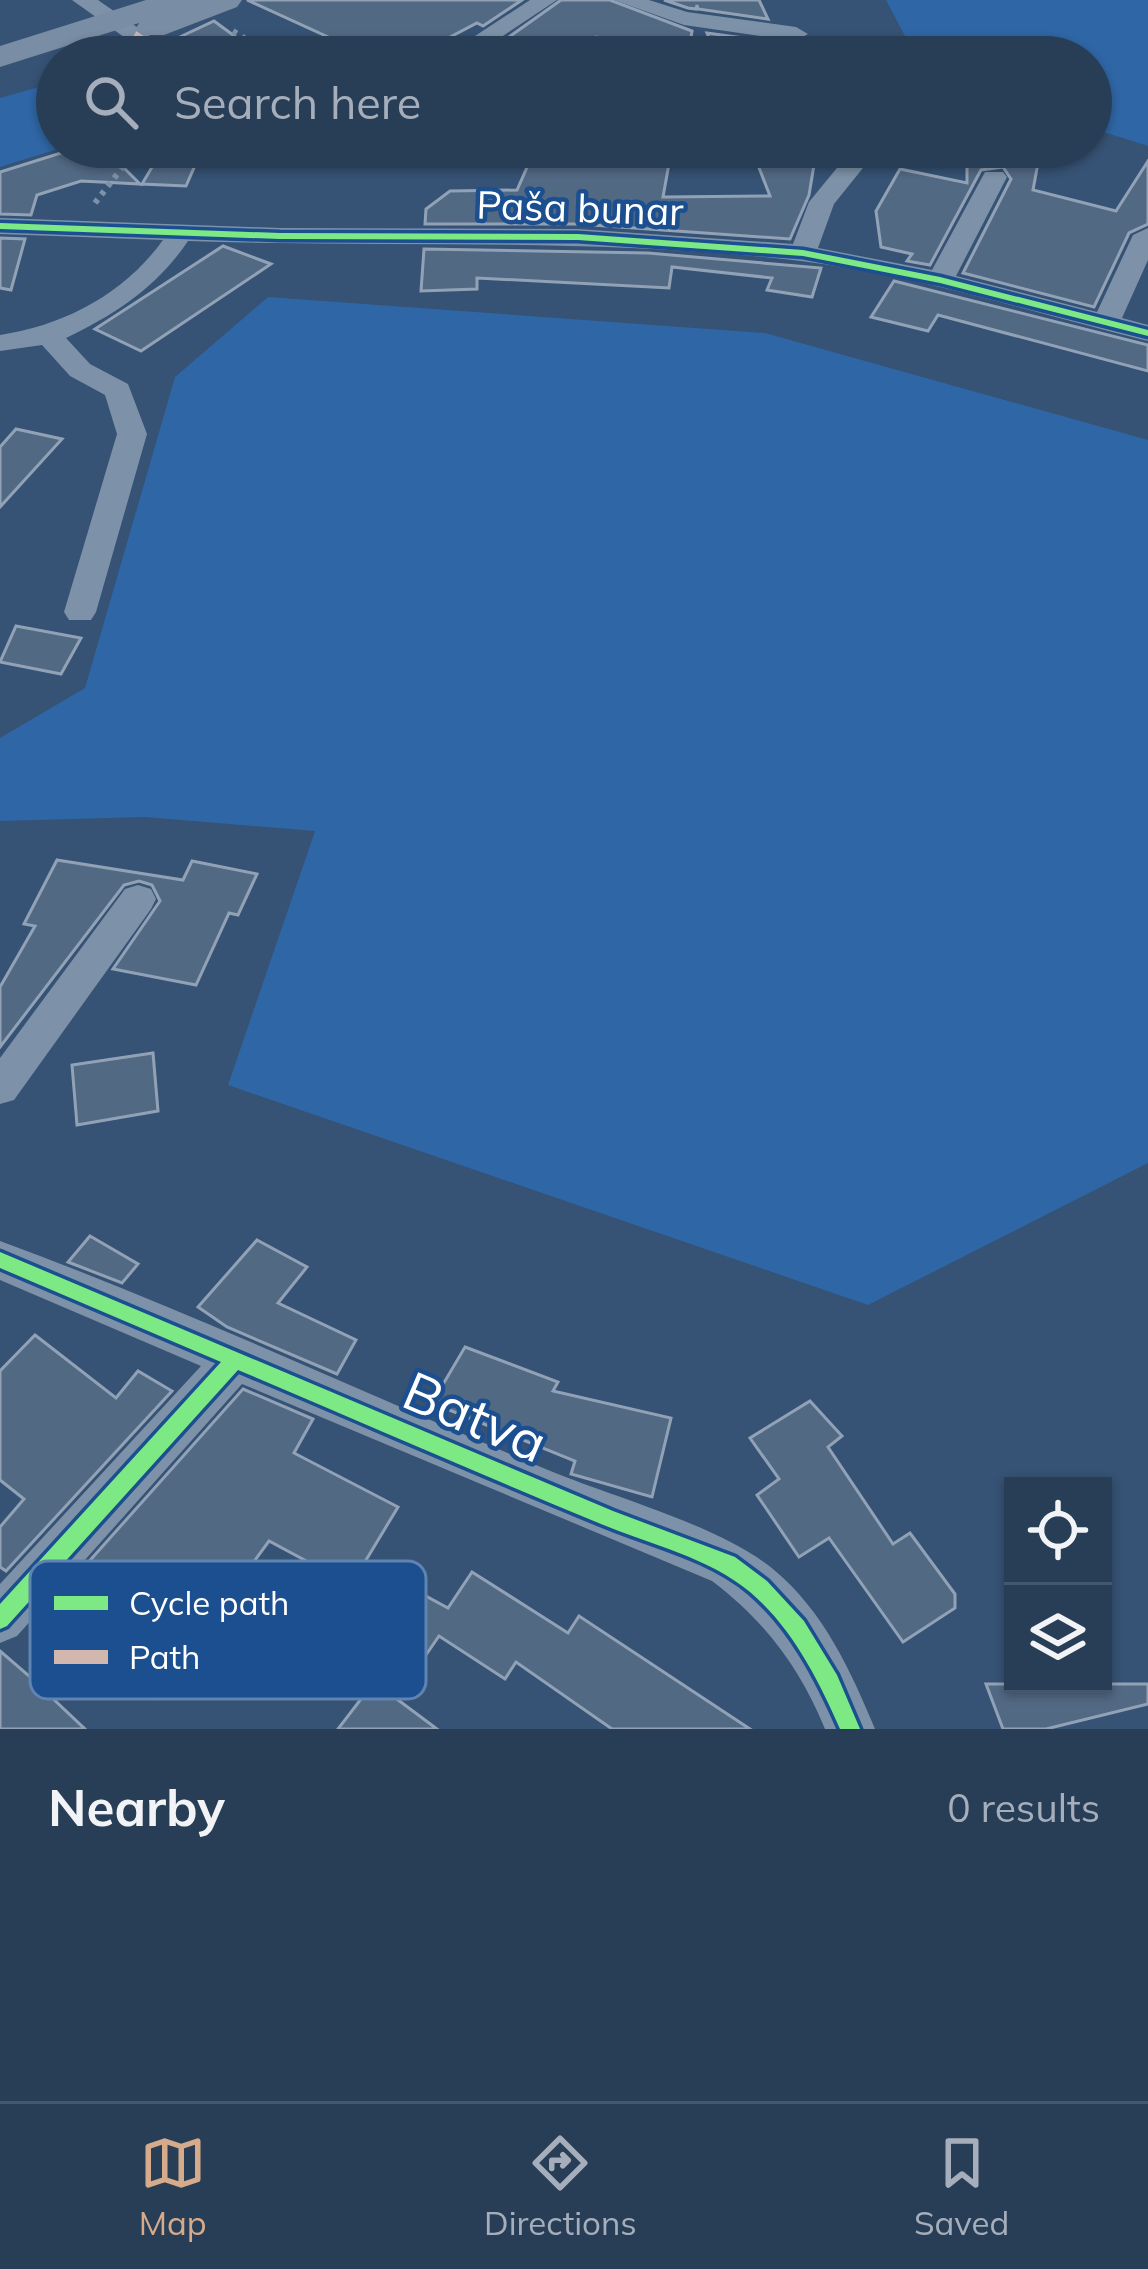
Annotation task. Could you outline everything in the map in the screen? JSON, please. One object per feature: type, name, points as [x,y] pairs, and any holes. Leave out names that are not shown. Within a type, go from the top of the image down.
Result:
[{"type":"main road","points":[[107,36],[179,0]]},
{"type":"main road","points":[[91,36],[227,14]]},
{"type":"main road","points":[[0,57],[36,49]]},
{"type":"main road","points":[[0,75],[36,64]]},
{"type":"street","points":[[83,0],[137,36]]},
{"type":"street","points":[[496,36],[546,0]]},
{"type":"street","points":[[625,0],[684,18],[796,34]]},
{"type":"street","points":[[803,253],[822,202],[850,168]]},
{"type":"street","points":[[940,280],[994,177]]},
{"type":"street","name":"Paša bunar","points":[[0,226],[578,237],[803,253],[940,280],[1148,333]]},
{"type":"street","points":[[0,343],[49,336],[139,286],[154,273],[181,232]]},
{"type":"street","points":[[1107,321],[1145,235]]},
{"type":"street","points":[[49,336],[80,370],[118,390],[132,434],[80,612]]},
{"type":"street","points":[[0,1088],[138,899]]},
{"type":"street","name":"Batva","points":[[6,1272],[728,1564],[760,1588],[797,1628],[850,1729]]},
{"type":"street","points":[[53,1561],[234,1361]]},
{"type":"street","points":[[0,1619],[30,1586]]},
{"type":"path","points":[[227,14],[251,36]]},
{"type":"path","points":[[84,228],[121,168]]},
{"type":"shaded area","points":[[886,0],[1148,0],[1148,146],[1112,135],[1112,36],[905,36]]},
{"type":"shaded area","points":[[36,88],[36,156],[0,167],[0,98]]},
{"type":"shaded area","points":[[268,297],[765,333],[1148,440],[1148,1163],[868,1305],[228,1085],[315,831],[145,817],[0,821],[0,738],[85,688],[175,377]]},
{"type":"building","points":[[247,0],[522,0],[483,26],[477,23],[452,36],[326,36]]},
{"type":"building","points":[[561,0],[610,0],[692,31],[691,36],[510,36]]},
{"type":"building","points":[[664,0],[759,0],[768,19],[698,9],[697,5],[688,8]]},
{"type":"building","points":[[214,21],[234,36],[182,36]]},
{"type":"building","points":[[36,161],[36,168],[124,168],[140,184],[81,181],[37,195],[31,215],[0,214],[0,172]]},
{"type":"building","points":[[1148,161],[1148,224],[1129,233],[1094,307],[963,273],[1011,179],[1004,168],[1037,168],[1033,190],[1116,211]]},
{"type":"building","points":[[152,168],[194,168],[186,186],[142,184]]},
{"type":"building","points":[[527,168],[668,168],[663,197],[770,196],[759,168],[814,168],[809,195],[790,239],[578,224],[425,224],[426,209],[450,191],[517,190]]},
{"type":"building","points":[[967,168],[996,168],[981,170],[930,265],[907,261],[912,254],[881,247],[876,211],[900,169],[967,183]]},
{"type":"building","points":[[0,238],[25,239],[11,290],[0,288]]},
{"type":"building","points":[[223,246],[271,264],[141,351],[95,329]]},
{"type":"building","points":[[424,249],[648,253],[821,268],[812,297],[767,290],[772,278],[672,267],[669,288],[477,278],[477,289],[421,291]]},
{"type":"building","points":[[894,281],[1148,345],[1148,371],[938,315],[928,331],[871,317]]},
{"type":"building","points":[[16,429],[62,439],[0,507],[0,447]]},
{"type":"building","points":[[16,626],[81,638],[61,674],[0,662]]},
{"type":"building","points":[[57,860],[183,880],[192,861],[257,874],[238,915],[229,913],[196,985],[113,969],[160,901],[152,885],[139,881],[124,885],[0,1047],[0,987],[35,926],[24,924]]},
{"type":"building","points":[[153,1053],[158,1111],[77,1125],[72,1065]]},
{"type":"building","points":[[90,1236],[138,1264],[122,1283],[68,1262]]},
{"type":"building","points":[[257,1240],[307,1267],[278,1303],[356,1340],[337,1374],[227,1327],[198,1307]]},
{"type":"building","points":[[35,1335],[116,1398],[138,1371],[172,1391],[6,1571],[0,1567],[0,1527],[24,1499],[0,1480],[0,1371]]},
{"type":"building","points":[[465,1347],[558,1382],[553,1391],[671,1418],[652,1497],[571,1474],[575,1461],[432,1403]]},
{"type":"building","points":[[243,1389],[313,1419],[294,1453],[398,1507],[365,1561],[306,1561],[269,1541],[254,1561],[89,1561]]},
{"type":"building","points":[[810,1401],[842,1436],[828,1447],[893,1544],[910,1533],[955,1594],[955,1608],[903,1642],[829,1538],[799,1557],[757,1495],[779,1479],[750,1438]]},
{"type":"building","points":[[472,1572],[568,1633],[579,1616],[750,1729],[612,1729],[516,1662],[505,1679],[439,1636],[426,1655],[426,1596],[448,1608]]},
{"type":"building","points":[[0,1651],[30,1677],[30,1699],[53,1699],[85,1729],[0,1729]]},
{"type":"building","points":[[986,1684],[1004,1684],[1004,1693],[1112,1693],[1112,1684],[1148,1684],[1148,1704],[1046,1729],[1003,1729]]},
{"type":"building","points":[[361,1699],[397,1699],[437,1729],[338,1729]]},
{"type":"cycle path","points":[[0,226],[280,236],[578,237],[803,253],[940,280],[1148,333]]},
{"type":"cycle path","points":[[0,1260],[610,1519],[728,1564],[760,1588],[797,1628],[830,1682],[850,1729]]},
{"type":"cycle path","points":[[53,1561],[234,1361]]},
{"type":"cycle path","points":[[0,1619],[30,1586]]}]
